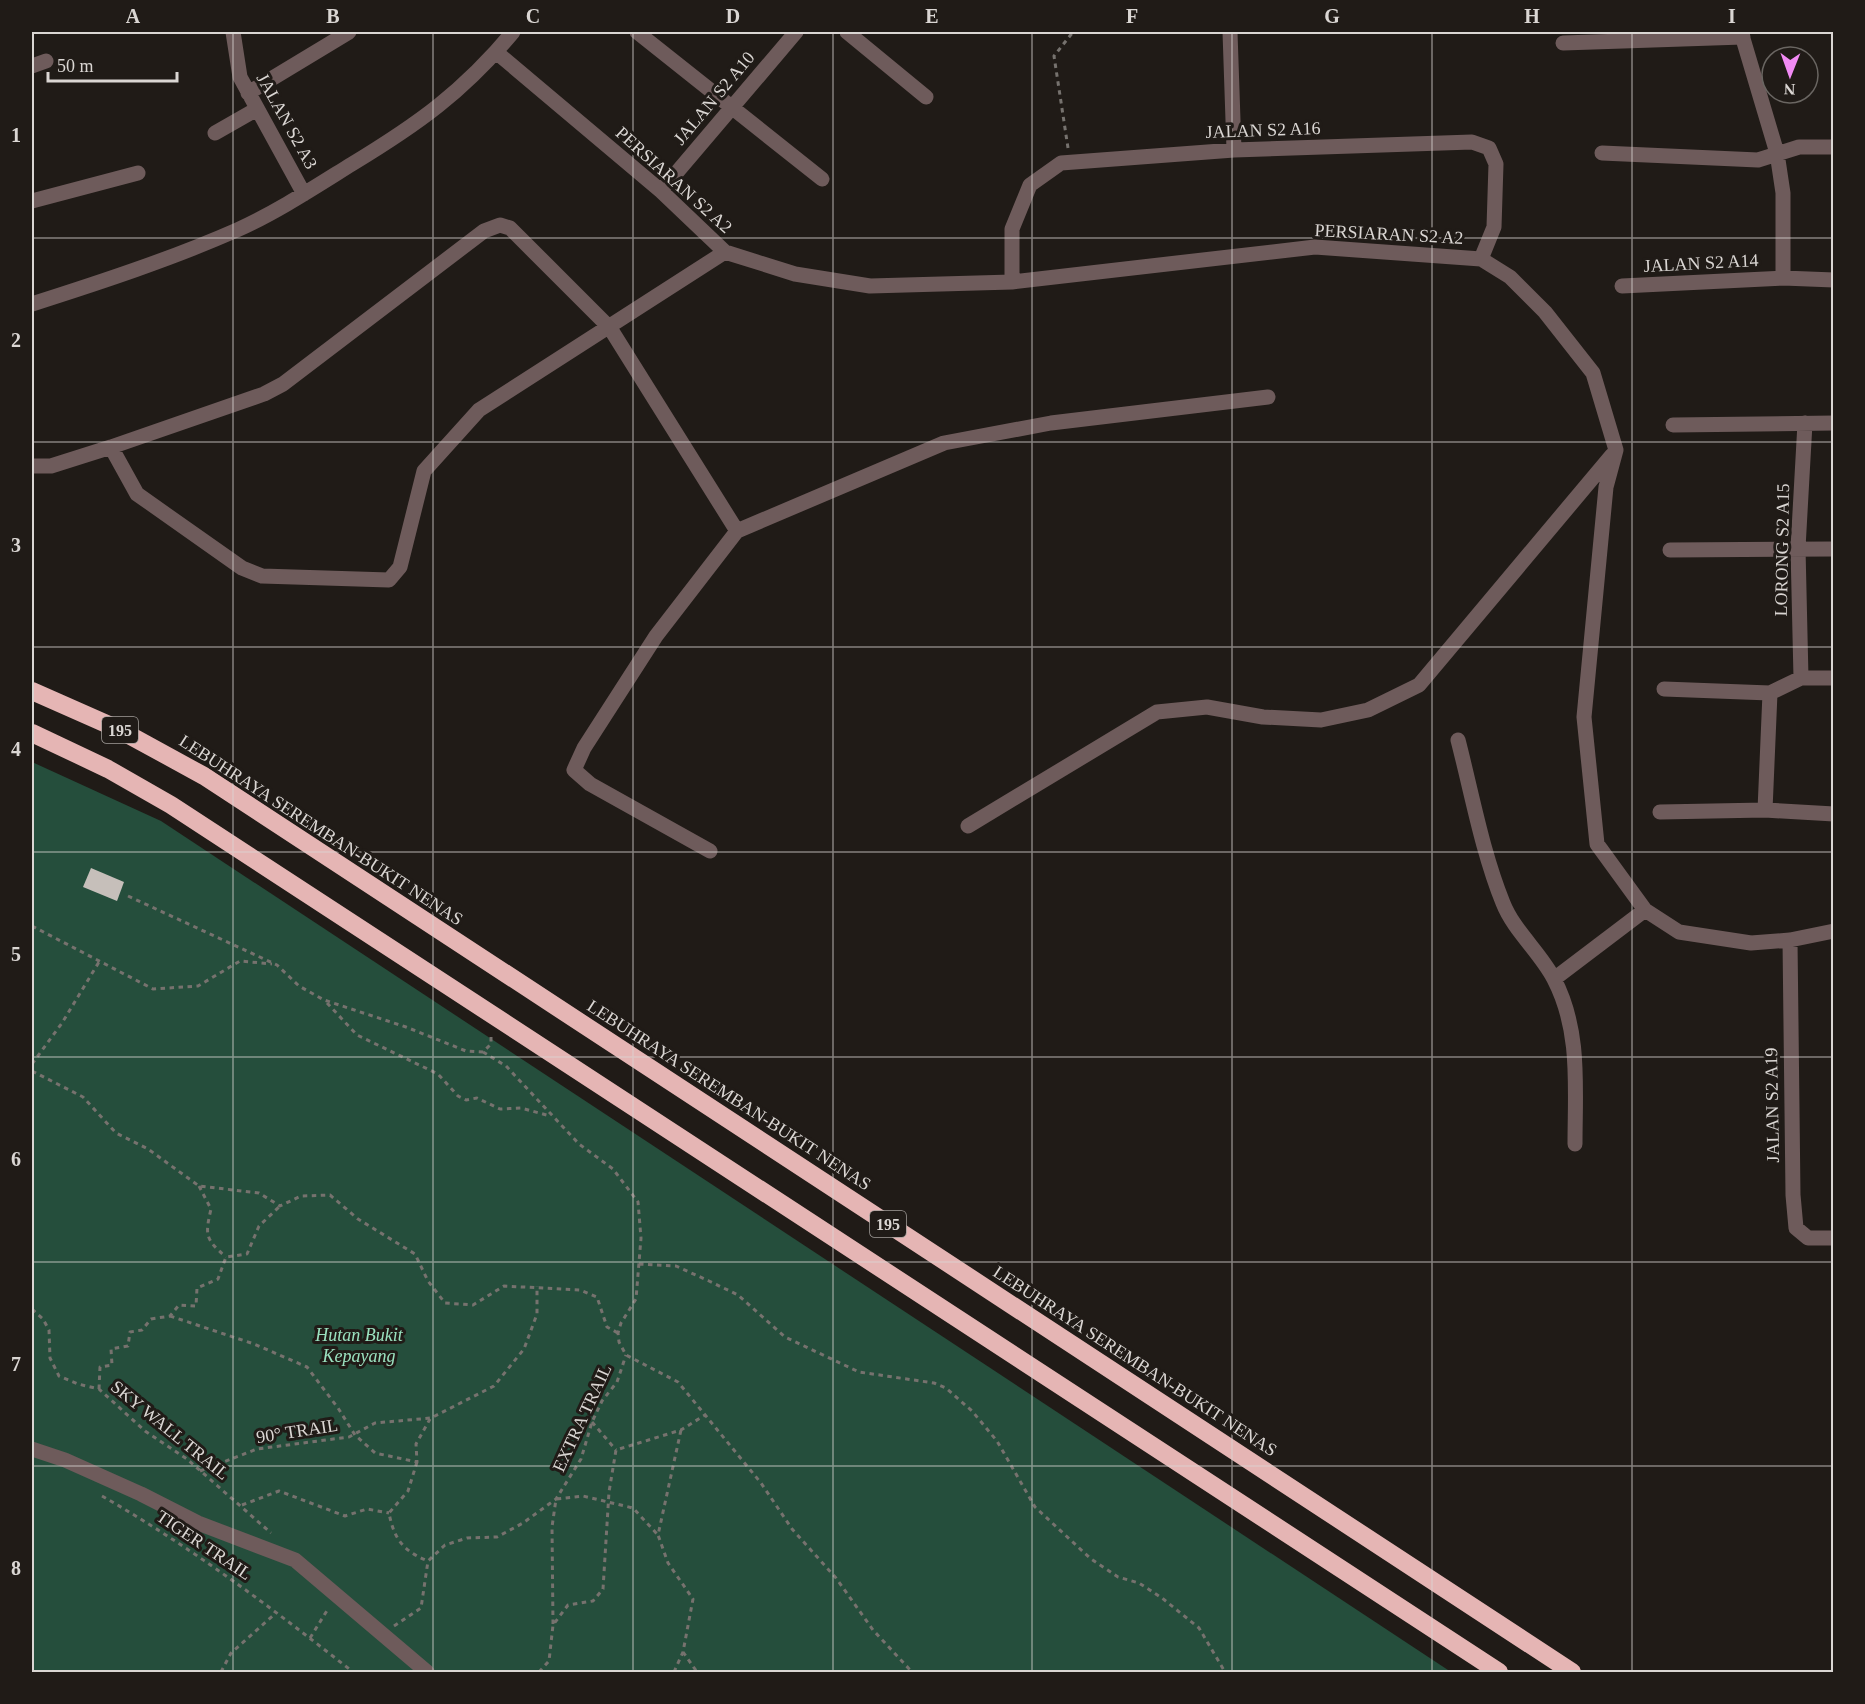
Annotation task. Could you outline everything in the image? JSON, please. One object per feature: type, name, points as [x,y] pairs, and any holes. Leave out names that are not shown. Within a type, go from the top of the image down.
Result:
[{"type":"highway","name":"LEBUHRAYA SEREMBAN-BUKIT NENAS","points":[[32,691],[118,729],[204,776],[1572,1672]]},
{"type":"highway","name":"195","points":[[32,733],[108,769],[171,805],[1499,1672]]},
{"type":"street","name":"JALAN S2 A3","points":[[233,32],[240,77],[304,194]]},
{"type":"street","points":[[248,93],[349,32]]},
{"type":"street","points":[[32,304],[104,281],[238,229],[304,194],[416,125],[445,102],[513,32]]},
{"type":"street","points":[[637,32],[822,180]]},
{"type":"street","name":"JALAN S2 A10","points":[[661,191],[796,32]]},
{"type":"street","points":[[847,32],[926,97]]},
{"type":"street","points":[[1230,32],[1234,150]]},
{"type":"street","points":[[1563,43],[1742,34]]},
{"type":"street","name":"JALAN S2 A14","points":[[1742,34],[1778,153],[1783,193],[1783,278]]},
{"type":"street","name":"PERSIARAN S2 A2","points":[[496,52],[661,191],[725,252],[795,274],[870,286],[1012,282],[1315,247],[1481,259],[1510,277],[1545,312],[1593,373],[1616,450]]},
{"type":"street","points":[[215,133],[257,109]]},
{"type":"street","name":"JALAN S2 A16","points":[[1012,282],[1012,229],[1030,185],[1061,163],[1234,150],[1472,142],[1489,148],[1496,164],[1494,227],[1481,259]]},
{"type":"street","points":[[1602,153],[1758,160],[1799,147],[1833,147]]},
{"type":"street","points":[[32,201],[138,173]]},
{"type":"street","points":[[32,466],[51,466],[264,394],[283,384],[484,231],[500,225],[510,228],[610,328],[737,531]]},
{"type":"street","points":[[111,447],[136,494],[242,568],[262,576],[389,580],[400,567],[424,471],[479,410],[725,252]]},
{"type":"street","name":"JALAN S2 A14","points":[[1622,286],[1783,278],[1833,280]]},
{"type":"street","points":[[710,851],[590,784],[574,770],[584,748],[656,636],[737,531],[944,443],[1051,423],[1268,397]]},
{"type":"street","name":"LORONG S2 A15","points":[[1801,678],[1798,548],[1805,423]]},
{"type":"street","points":[[1673,425],[1833,423]]},
{"type":"street","points":[[968,826],[1157,712],[1207,707],[1263,717],[1321,720],[1368,710],[1419,685],[1616,450]]},
{"type":"street","points":[[1616,450],[1606,487],[1584,717],[1597,844],[1645,910],[1679,932],[1751,943],[1790,940],[1833,931]]},
{"type":"street","points":[[1670,550],[1833,549]]},
{"type":"street","points":[[1664,689],[1770,693],[1801,678],[1833,678]]},
{"type":"street","points":[[1765,810],[1770,693]]},
{"type":"street","points":[[1458,740],[1494,879],[1504,907],[1554,979],[1575,1044],[1575,1144]]},
{"type":"street","points":[[1660,812],[1765,810],[1833,814]]},
{"type":"street","points":[[1554,979],[1645,910]]},
{"type":"street","name":"JALAN S2 A19","points":[[1790,940],[1792,1195],[1796,1228],[1808,1238],[1833,1238]]},
{"type":"street","points":[[32,1449],[65,1460],[198,1523],[295,1560],[380,1635],[427,1672]]},
{"type":"path","points":[[1070,162],[1054,56],[1073,32]]},
{"type":"path","points":[[128,896],[277,964],[299,986],[324,1000],[406,1027],[466,1051],[483,1052],[506,1066],[551,1117],[579,1144],[613,1169],[638,1202],[641,1238],[636,1299],[621,1323],[618,1333],[619,1342],[626,1355],[678,1382],[761,1483],[792,1529],[836,1578],[873,1630],[912,1672]]},
{"type":"path","points":[[32,926],[153,989],[198,986],[240,961],[277,964]]},
{"type":"path","points":[[32,1064],[62,1023],[99,962]]},
{"type":"path","points":[[324,1000],[357,1035],[438,1074],[458,1096],[466,1100],[477,1098],[500,1109],[521,1108],[551,1117]]},
{"type":"path","points":[[483,1052],[491,1044],[491,1030]]},
{"type":"path","points":[[32,1071],[83,1096],[116,1133],[148,1149],[199,1186],[211,1209],[207,1228],[209,1243],[226,1257],[247,1254],[259,1226],[279,1206],[302,1196],[330,1195],[358,1218],[415,1254],[428,1281],[445,1303],[473,1305],[504,1286],[580,1290],[597,1297],[607,1328],[618,1333]]},
{"type":"path","points":[[199,1186],[259,1193],[279,1206]]},
{"type":"path","points":[[170,1316],[179,1305],[196,1306],[197,1288],[218,1279],[226,1257]]},
{"type":"path","points":[[639,1264],[676,1266],[728,1290],[738,1295],[785,1337],[859,1372],[933,1383],[946,1388],[972,1411],[997,1441],[1035,1507],[1091,1559],[1118,1577],[1139,1583],[1155,1593],[1199,1628],[1226,1672]]},
{"type":"path","name":"90° TRAIL","points":[[200,1471],[257,1449],[355,1435],[375,1423],[431,1418],[494,1386],[524,1349],[537,1314],[537,1286]]},
{"type":"path","name":"SKY WALL TRAIL","points":[[32,1309],[43,1319],[49,1330],[50,1358],[59,1376],[99,1389],[145,1431],[242,1505],[279,1491],[345,1516],[367,1509],[389,1513]]},
{"type":"path","points":[[99,1389],[100,1366],[112,1365],[111,1349],[128,1346],[130,1332],[142,1330],[151,1319],[170,1316],[254,1344],[306,1367],[338,1408],[355,1435],[375,1454],[417,1462]]},
{"type":"path","name":"EXTRA TRAIL","points":[[428,1561],[445,1545],[467,1538],[497,1537],[523,1523],[556,1499],[581,1459],[592,1422],[602,1401],[617,1382],[626,1355]]},
{"type":"path","points":[[616,1450],[681,1430],[705,1415]]},
{"type":"path","points":[[380,1635],[421,1608],[428,1561],[410,1554],[393,1533],[389,1513],[408,1491],[417,1462],[416,1444],[431,1418]]},
{"type":"path","points":[[553,1625],[568,1605],[593,1601],[603,1588],[609,1501],[616,1450],[592,1422]]},
{"type":"path","points":[[658,1535],[681,1430]]},
{"type":"path","name":"TIGER TRAIL","points":[[96,1492],[200,1556],[277,1612],[353,1672]]},
{"type":"path","points":[[539,1672],[549,1661],[553,1625],[552,1527],[556,1499],[583,1496],[633,1508],[658,1535],[668,1563],[693,1599],[683,1652],[675,1672]]},
{"type":"path","points":[[310,1638],[336,1594]]},
{"type":"path","points":[[221,1672],[231,1653],[277,1612]]},
{"type":"path","points":[[683,1652],[697,1672]]},
{"type":"green space","name":"Hutan Bukit Kepayang","points":[[32,762],[161,821],[1451,1672],[32,1672]]},
{"type":"building","points":[[91,868],[124,882],[117,901],[83,887]]}]
